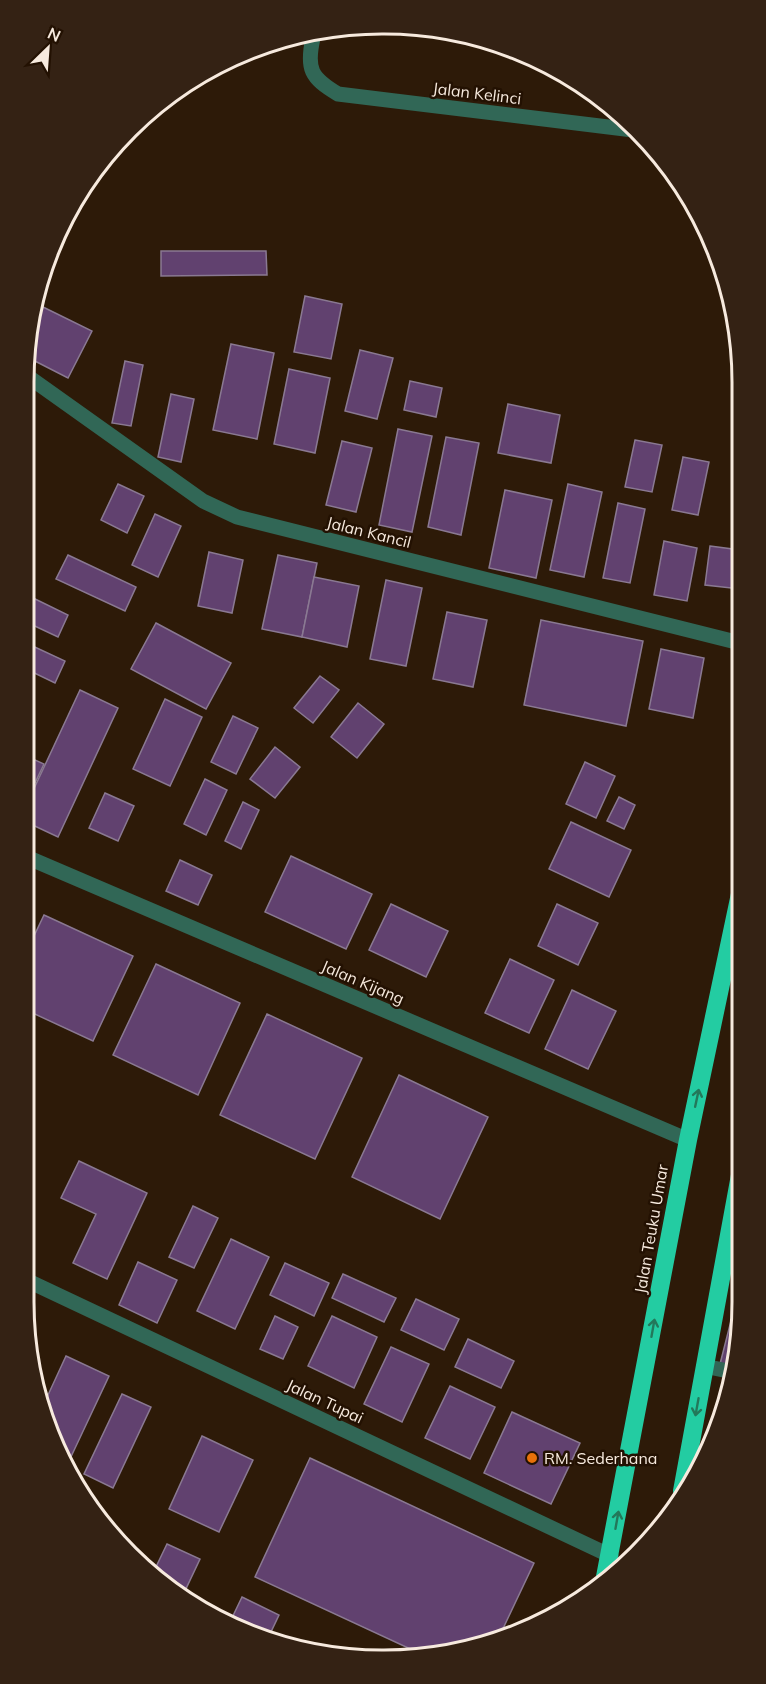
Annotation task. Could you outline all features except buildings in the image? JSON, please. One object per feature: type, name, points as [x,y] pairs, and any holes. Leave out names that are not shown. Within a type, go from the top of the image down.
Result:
[{"type":"highway","name":"Jalan Teuku Umar","points":[[607,1567],[687,1140],[732,931]]},
{"type":"highway","points":[[685,1475],[732,1219]]},
{"type":"street","name":"Jalan Kelinci","points":[[312,42],[309,55],[310,70],[320,84],[338,94],[620,128]]},
{"type":"street","name":"Jalan Kancil","points":[[34,381],[203,501],[237,517],[732,641]]},
{"type":"street","name":"Jalan Kijang","points":[[34,860],[687,1140]]},
{"type":"street","name":"Jalan Tupai","points":[[34,1284],[610,1556]]},
{"type":"street","points":[[705,1366],[725,1370]]},
{"type":"place","name":"RM. Sederhana","points":[[532,1458]]}]
